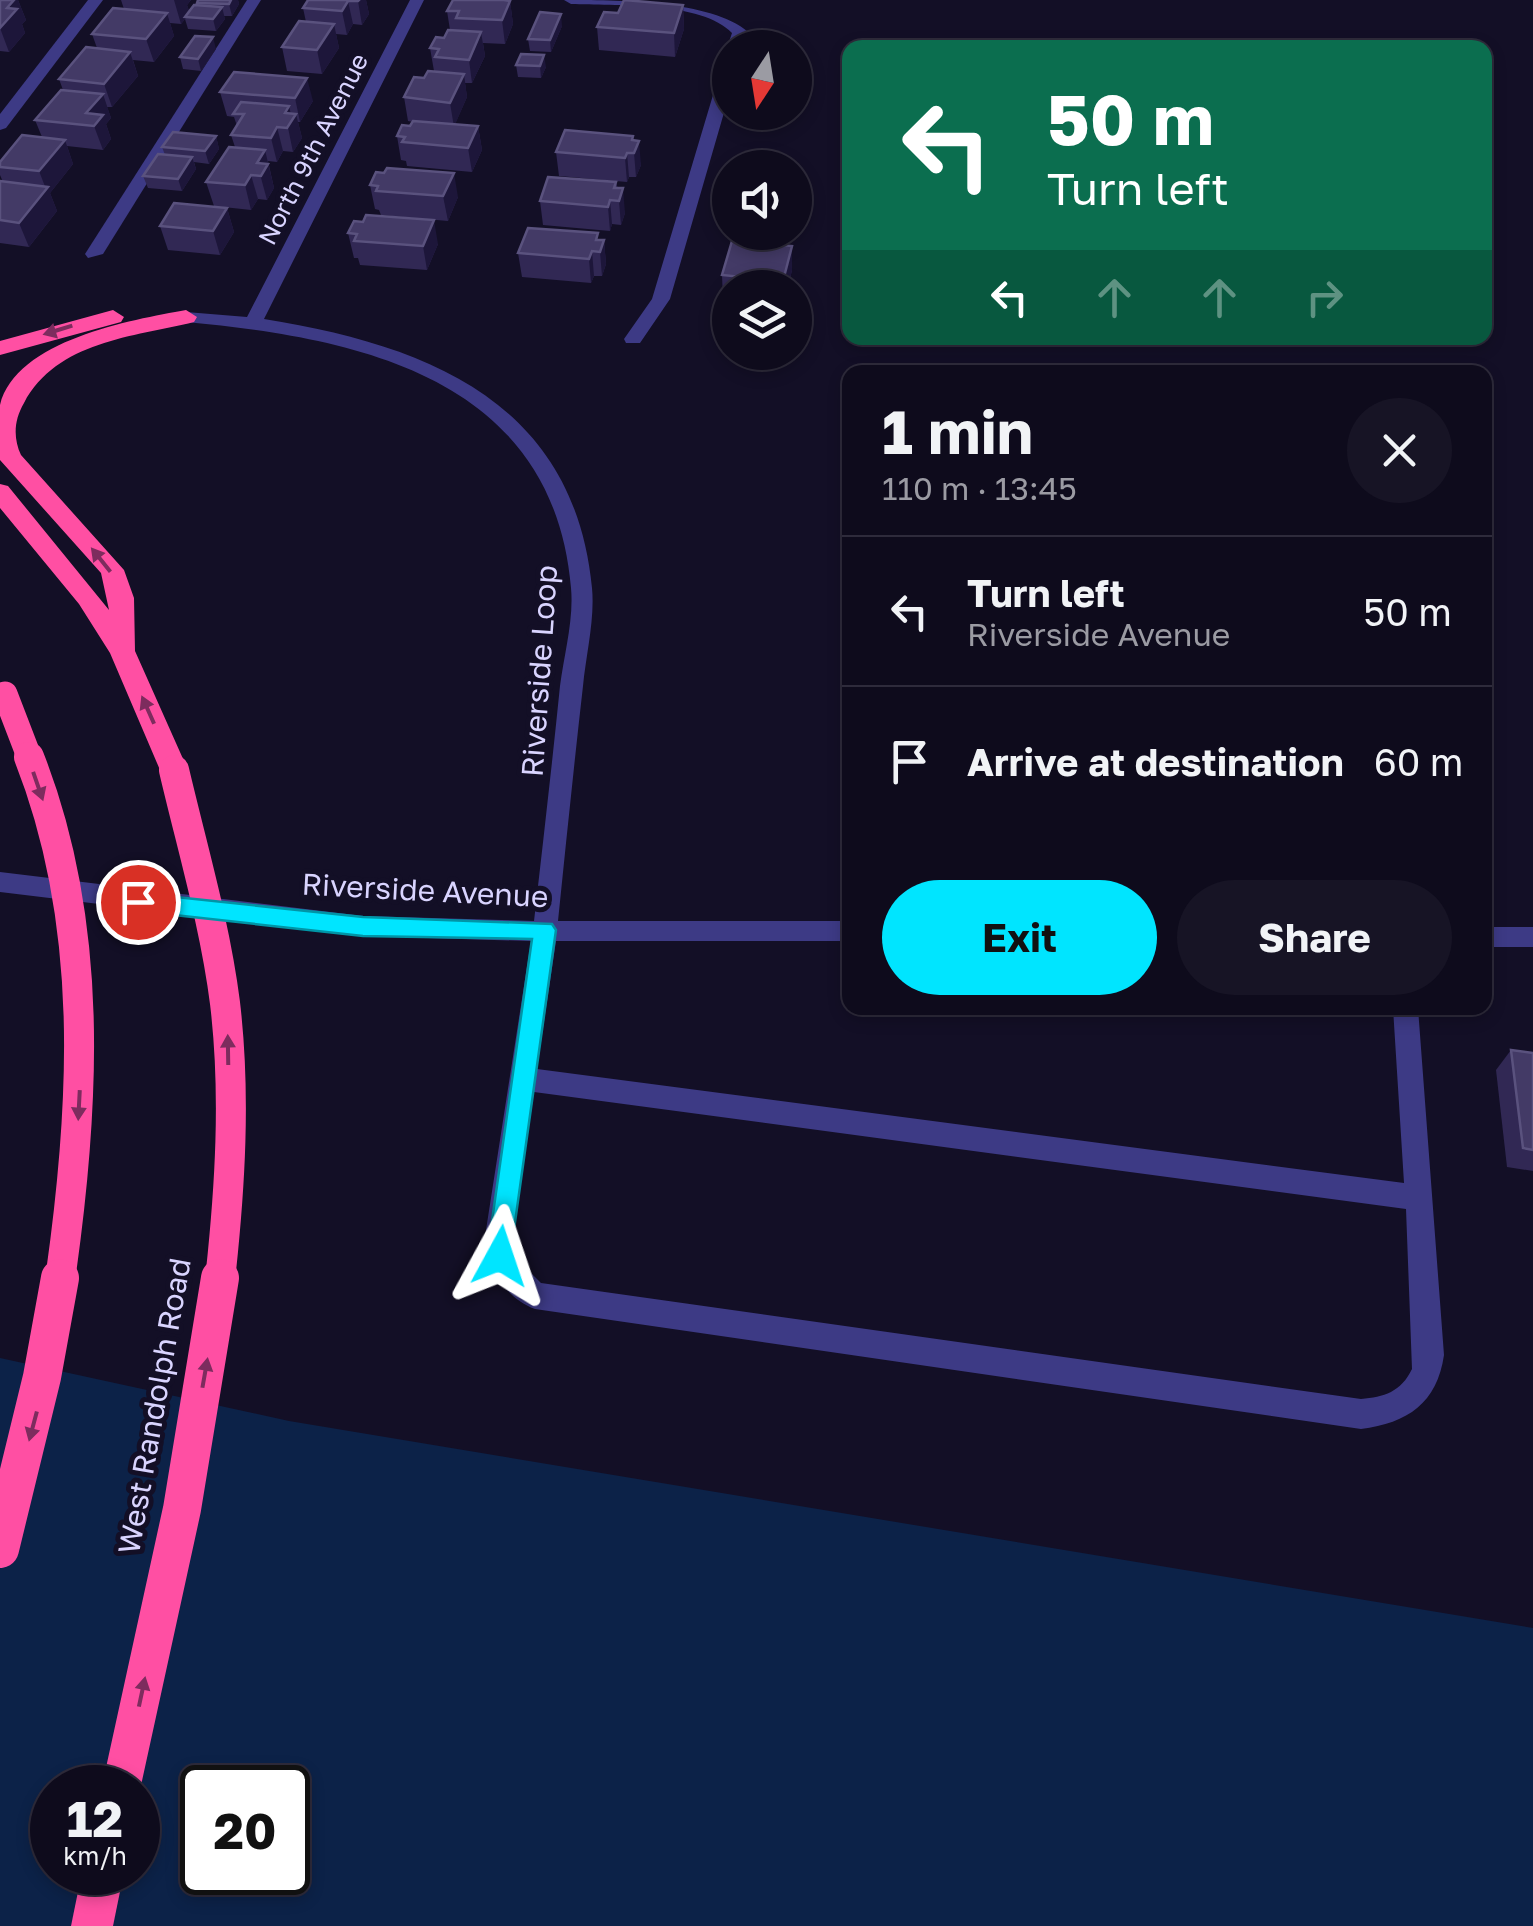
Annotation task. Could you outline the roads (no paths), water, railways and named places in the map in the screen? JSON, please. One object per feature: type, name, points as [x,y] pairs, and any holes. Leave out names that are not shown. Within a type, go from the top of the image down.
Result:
[{"type":"highway","points":[[0,348],[108,318],[186,316]]},
{"type":"highway","points":[[122,651],[118,580],[12,460],[3,431],[13,399],[25,384],[68,352],[123,328],[186,316]]},
{"type":"highway","name":"West Randolph Road","points":[[0,492],[88,598],[122,651],[174,770],[220,969],[228,1038],[219,1289],[186,1482],[126,1765]]},
{"type":"highway","points":[[0,1548],[42,1393],[64,1274],[76,1173],[81,1049],[72,927],[60,848],[3,688]]},
{"type":"highway","points":[[92,1926],[98,1895]]},
{"type":"street","points":[[0,125],[96,0]]},
{"type":"street","points":[[94,254],[254,0]]},
{"type":"street","name":"North 9th Avenue","points":[[254,321],[417,0]]},
{"type":"street","points":[[571,0],[707,12],[727,17],[733,30]]},
{"type":"street","points":[[633,339],[660,299],[712,125]]},
{"type":"street","name":"Riverside Loop","points":[[186,316],[254,321],[346,336],[440,373],[487,404],[520,435],[563,500],[577,539],[582,590],[544,930],[500,1256],[512,1280],[535,1296],[1361,1414],[1392,1412],[1416,1396],[1428,1371],[1406,1015]]},
{"type":"street","name":"Riverside Avenue","points":[[0,882],[363,926],[842,931]]},
{"type":"street","points":[[1492,937],[1533,937]]},
{"type":"street","points":[[524,1079],[1419,1198]]},
{"type":"water","points":[[0,1358],[289,1421],[1533,1628],[1533,1926],[0,1926]]}]
